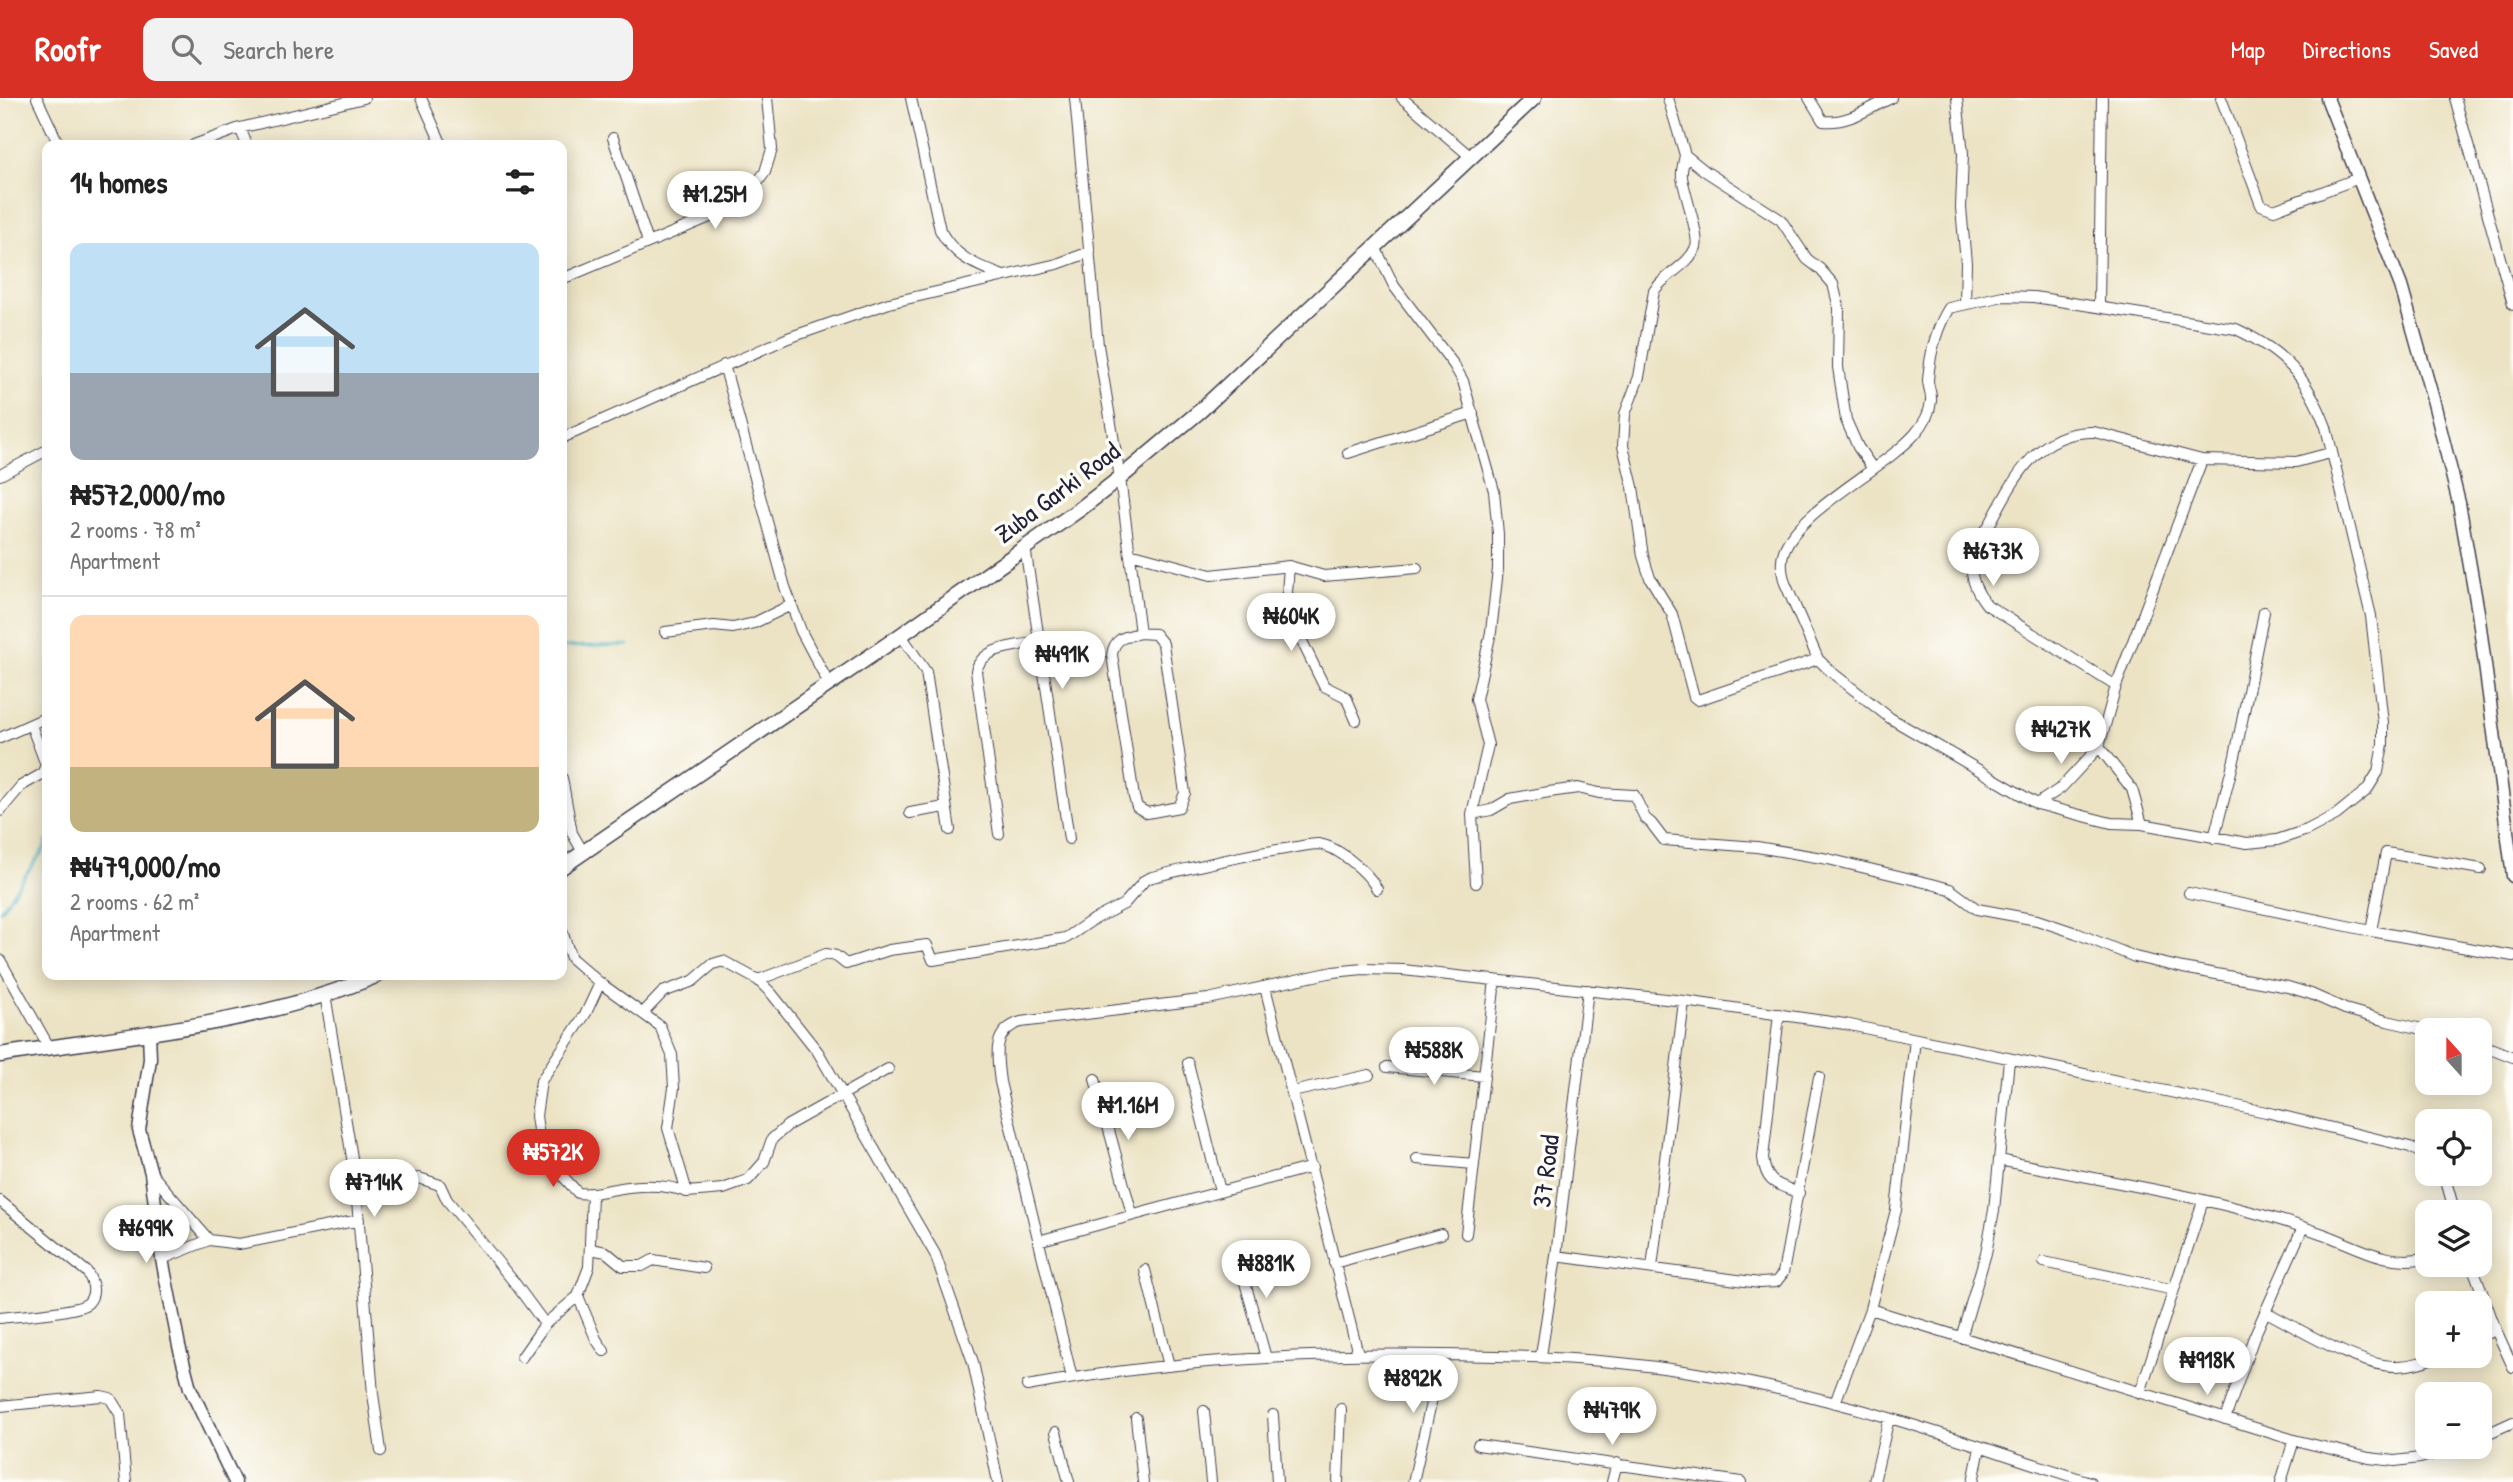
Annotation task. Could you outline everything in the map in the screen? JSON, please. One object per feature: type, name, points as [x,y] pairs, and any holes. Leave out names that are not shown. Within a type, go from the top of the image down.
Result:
[{"type":"main road","name":"Zuba Garki Road","points":[[567,863],[901,635],[1120,478],[1200,411],[1535,98]]},
{"type":"main road","points":[[0,1055],[221,1020],[287,1005],[364,980]]},
{"type":"street","points":[[37,98],[57,140]]},
{"type":"street","points":[[209,140],[240,128],[364,98]]},
{"type":"street","points":[[421,98],[440,140]]},
{"type":"street","points":[[567,277],[722,212],[752,190],[765,172],[772,149],[767,98]]},
{"type":"street","points":[[911,98],[940,230],[945,240],[954,252],[969,262],[1004,276]]},
{"type":"street","points":[[1075,98],[1098,345],[1120,478],[1140,633]]},
{"type":"street","points":[[1402,98],[1471,157]]},
{"type":"street","points":[[1668,98],[1685,155],[1681,174],[1698,241],[1686,261],[1667,275],[1654,291],[1639,377],[1625,414],[1623,446],[1633,487],[1643,555],[1650,578],[1672,614],[1694,697],[1698,700],[1818,659]]},
{"type":"street","points":[[1810,98],[1824,121],[1831,122],[1858,114],[1891,98]]},
{"type":"street","points":[[1957,98],[1963,154],[1961,208],[1966,263],[1965,303]]},
{"type":"street","points":[[2099,306],[2102,98]]},
{"type":"street","points":[[2221,98],[2260,205],[2274,210],[2359,178]]},
{"type":"street","points":[[2327,98],[2401,286],[2459,503],[2507,786],[2513,876]]},
{"type":"street","points":[[2455,98],[2513,304]]},
{"type":"street","points":[[240,128],[245,140]]},
{"type":"street","points":[[613,138],[649,242]]},
{"type":"street","points":[[1685,155],[1781,220],[1807,258],[1833,285],[1839,308],[1838,367],[1846,420],[1858,447],[1873,469]]},
{"type":"street","points":[[1375,247],[1394,286],[1454,365],[1463,381],[1494,491],[1498,558],[1492,632],[1476,699],[1488,745],[1472,814],[1476,883]]},
{"type":"street","points":[[567,436],[788,338],[889,303],[1057,264],[1090,252]]},
{"type":"street","points":[[2003,296],[2035,297],[2099,306],[2236,329],[2264,342],[2286,360],[2318,406],[2326,427],[2330,453],[2371,616],[2383,744],[2378,772],[2367,790],[2336,815],[2307,830],[2277,840],[2247,843],[2142,824],[2111,823],[2037,804],[1890,718],[1830,671],[1818,659],[1784,583],[1784,551],[1794,534],[1813,514],[1908,441],[1924,422],[1932,399],[1928,382],[1939,324],[1949,308],[2003,296]]},
{"type":"street","points":[[724,365],[792,605],[816,663],[829,684]]},
{"type":"street","points":[[1348,453],[1473,413]]},
{"type":"street","points":[[2116,686],[1987,605],[1979,595],[1972,577],[1973,555],[2011,485],[2030,459],[2060,437],[2076,431],[2094,432],[2202,460],[2296,462],[2330,453]]},
{"type":"street","points":[[0,475],[42,453]]},
{"type":"street","points":[[2037,804],[2061,788],[2099,747],[2116,686],[2202,460]]},
{"type":"street","points":[[1025,547],[1069,839]]},
{"type":"street","points":[[1130,553],[1211,575],[1289,566],[1324,576],[1417,568]]},
{"type":"street","points":[[1289,566],[1287,593],[1293,623],[1324,686],[1346,697],[1356,720]]},
{"type":"street","points":[[665,632],[714,626],[733,628],[754,623],[792,605]]},
{"type":"street","points":[[2214,838],[2235,756],[2264,612]]},
{"type":"street","points":[[1140,633],[1155,634],[1163,644],[1185,793],[1179,807],[1147,813],[1137,807],[1134,797],[1112,655],[1113,646],[1118,640],[1140,633]]},
{"type":"street","points":[[901,635],[926,672],[950,830]]},
{"type":"street","points":[[999,834],[976,671],[978,663],[986,655],[1001,649],[1040,642]]},
{"type":"street","points":[[0,738],[42,720]]},
{"type":"street","points":[[31,725],[42,750]]},
{"type":"street","points":[[2099,747],[2132,789],[2142,824]]},
{"type":"street","points":[[0,811],[21,786],[42,774]]},
{"type":"street","points":[[1472,814],[1491,810],[1510,799],[1578,788],[1599,793],[1634,794],[1645,818],[1664,840],[1757,847],[1828,859],[1932,884],[1951,889],[1978,909],[2037,920],[2135,957],[2288,987],[2345,1009],[2415,1027]]},
{"type":"street","points":[[567,806],[572,833],[583,852]]},
{"type":"street","points":[[910,813],[945,807]]},
{"type":"street","points":[[758,980],[826,954],[836,956],[846,964],[889,950],[927,945],[933,960],[1066,938],[1124,904],[1145,880],[1261,852],[1318,844],[1353,863],[1371,878],[1377,889]]},
{"type":"street","points":[[2371,931],[2386,853],[2482,869]]},
{"type":"street","points":[[2189,894],[2371,931],[2513,956]]},
{"type":"street","points":[[567,946],[571,958],[600,983],[660,1026],[672,1055],[674,1088],[668,1128],[687,1192]]},
{"type":"street","points":[[0,960],[49,1047]]},
{"type":"street","points":[[643,1013],[663,992],[693,981],[713,964],[723,961],[758,980],[818,1052],[935,1254],[973,1362],[998,1482]]},
{"type":"street","points":[[1072,1378],[1000,1082],[998,1043],[1011,1025],[1021,1022],[1208,999],[1332,972],[1363,969],[1403,970],[1684,1001],[1845,1024],[2266,1112],[2415,1150]]},
{"type":"street","points":[[1466,1234],[1495,980]]},
{"type":"street","points":[[600,983],[586,1013],[541,1081],[536,1116],[540,1144],[552,1164],[578,1194],[592,1195],[617,1189],[671,1186],[687,1192],[723,1189],[748,1180],[764,1162],[772,1139],[788,1125],[888,1069]]},
{"type":"street","points":[[1265,987],[1358,1354]]},
{"type":"street","name":"37 Road","points":[[1541,1356],[1556,1256],[1588,990]]},
{"type":"street","points":[[325,994],[355,1176],[373,1394],[381,1451]]},
{"type":"street","points":[[1652,1268],[1684,1001]]},
{"type":"street","points":[[1779,1014],[1763,1158],[1767,1176],[1772,1182],[1799,1193]]},
{"type":"street","points":[[149,1032],[150,1059],[139,1130],[151,1173],[162,1259],[190,1388],[236,1482]]},
{"type":"street","points":[[1835,1403],[1870,1309],[1896,1210],[1915,1039]]},
{"type":"street","points":[[2492,1049],[2513,1057]]},
{"type":"street","points":[[1961,1338],[1986,1253],[1994,1210],[2009,1059]]},
{"type":"street","points":[[1188,1062],[1220,1191]]},
{"type":"street","points":[[1387,1067],[1484,1076]]},
{"type":"street","points":[[1292,1093],[1369,1074]]},
{"type":"street","points":[[1556,1256],[1760,1283],[1776,1282],[1783,1273],[1819,1077]]},
{"type":"street","points":[[1095,1079],[1132,1214]]},
{"type":"street","points":[[1417,1159],[1474,1164]]},
{"type":"street","points":[[1999,1160],[2203,1201],[2304,1227],[2387,1258],[2401,1261],[2415,1259]]},
{"type":"street","points":[[1038,1241],[1312,1167]]},
{"type":"street","points":[[151,1173],[209,1240]]},
{"type":"street","points":[[355,1176],[385,1182],[419,1178],[440,1185],[447,1200],[545,1324]]},
{"type":"street","points":[[522,1357],[545,1324],[578,1296],[589,1267],[592,1195]]},
{"type":"street","points":[[0,1201],[87,1272],[93,1283],[93,1296],[86,1306],[74,1309],[0,1318]]},
{"type":"street","points":[[2140,1393],[2203,1201]]},
{"type":"street","points":[[162,1259],[209,1240],[239,1244],[359,1220]]},
{"type":"street","points":[[2225,1419],[2254,1337],[2304,1227]]},
{"type":"street","points":[[1335,1263],[1441,1234]]},
{"type":"street","points":[[591,1249],[606,1252],[623,1266],[642,1266],[653,1261],[704,1268]]},
{"type":"street","points":[[1236,1250],[1266,1358]]},
{"type":"street","points":[[2043,1262],[2174,1290]]},
{"type":"street","points":[[1145,1270],[1169,1366]]},
{"type":"street","points":[[2476,1277],[2513,1367]]},
{"type":"street","points":[[578,1296],[596,1339],[604,1351]]},
{"type":"street","points":[[1870,1309],[2294,1440],[2369,1458],[2395,1461],[2415,1459]]},
{"type":"street","points":[[2266,1312],[2356,1357],[2394,1366],[2415,1364]]},
{"type":"street","points":[[2492,1332],[2496,1330]]},
{"type":"street","points":[[1027,1386],[1169,1366],[1266,1358],[1358,1354],[1541,1356],[1640,1365],[1835,1403],[2091,1482]]},
{"type":"street","points":[[1413,1482],[1442,1354]]},
{"type":"street","points":[[0,1406],[101,1396],[110,1398],[120,1414],[126,1482]]},
{"type":"street","points":[[1338,1482],[1341,1409]]},
{"type":"street","points":[[1204,1410],[1211,1482]]},
{"type":"street","points":[[1273,1415],[1277,1482]]},
{"type":"street","points":[[1136,1418],[1143,1482]]},
{"type":"street","points":[[1874,1482],[1889,1418]]},
{"type":"street","points":[[2492,1432],[2513,1422]]},
{"type":"street","points":[[1056,1432],[1069,1482]]},
{"type":"street","points":[[2281,1482],[2294,1440]]},
{"type":"street","points":[[1478,1445],[1741,1482]]},
{"type":"street","points":[[1973,1482],[1980,1448]]},
{"type":"street","points":[[1612,1482],[1617,1463]]},
{"type":"waterway","points":[[567,647],[629,645]]},
{"type":"waterway","points":[[0,911],[42,852]]}]
